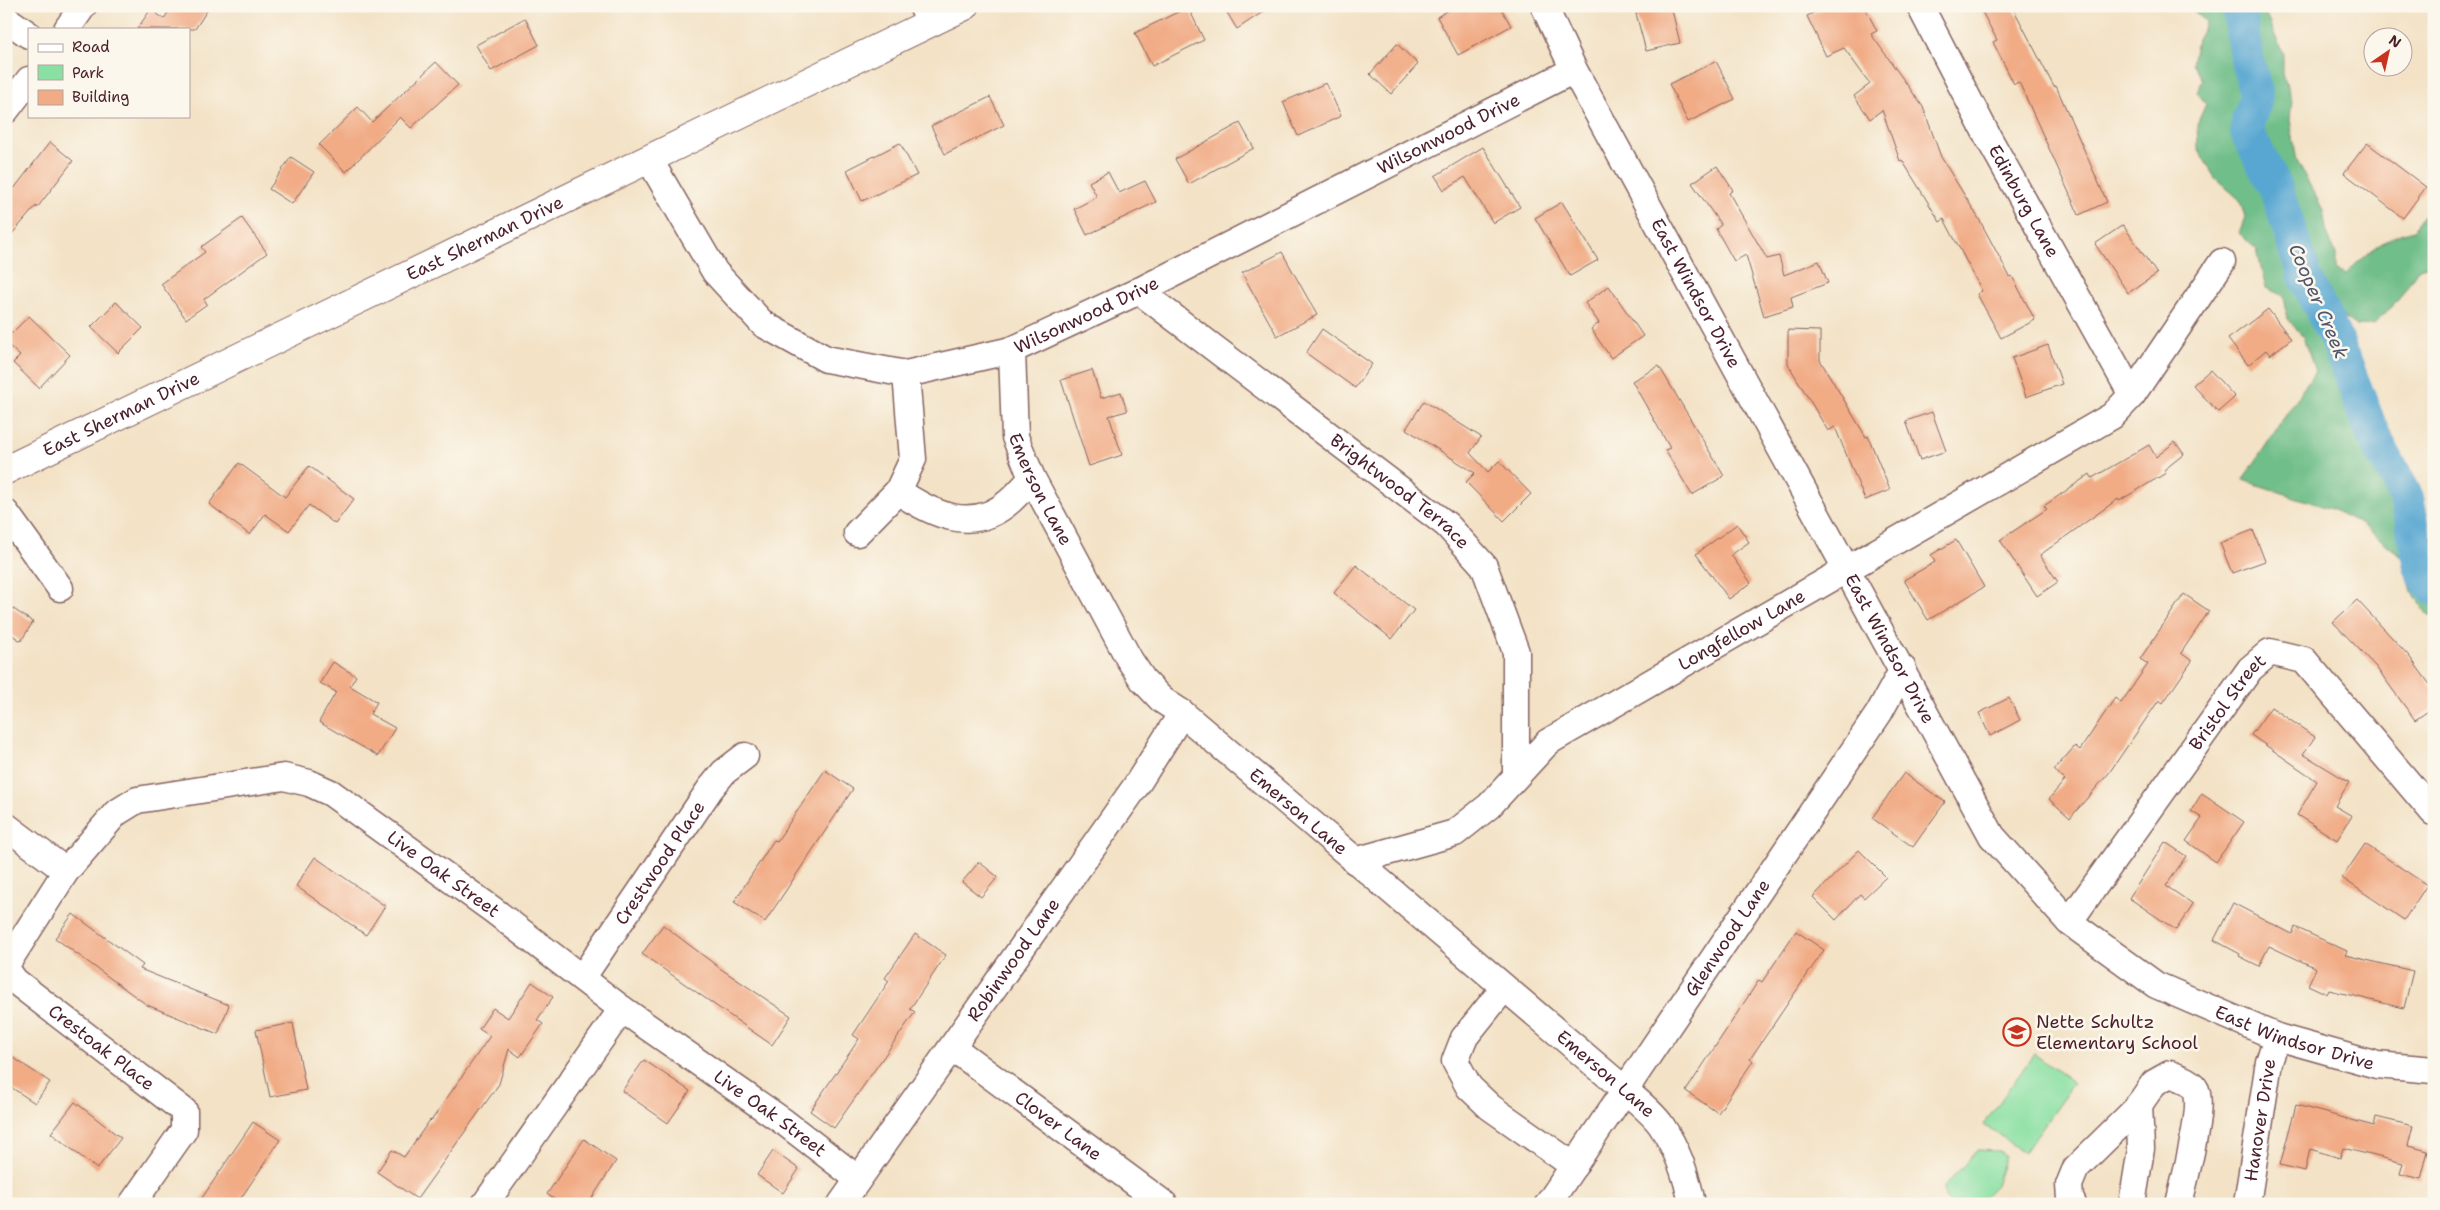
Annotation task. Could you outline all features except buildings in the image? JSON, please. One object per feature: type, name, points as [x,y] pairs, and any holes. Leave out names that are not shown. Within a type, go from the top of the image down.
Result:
[{"type":"main road","name":"East Sherman Drive","points":[[6,470],[649,159],[926,15],[965,6]]},
{"type":"street","points":[[68,28],[83,6]]},
{"type":"street","name":"East Windsor Drive","points":[[1544,6],[1574,70],[1903,669],[1992,836],[2069,922],[2156,984],[2277,1037],[2378,1065],[2434,1070]]},
{"type":"street","name":"Edinburg Lane","points":[[1920,6],[1988,137],[2132,395]]},
{"type":"street","points":[[6,19],[28,33]]},
{"type":"street","name":"Wilsonwood Drive","points":[[649,159],[715,272],[763,324],[826,359],[906,374],[1012,350],[1139,291],[1574,70]]},
{"type":"street","points":[[6,110],[28,81]]},
{"type":"street","name":"Longfellow Lane","points":[[1355,861],[1455,833],[1489,806],[1548,742],[1846,568],[2112,416],[2132,395],[2222,262]]},
{"type":"street","name":"Brightwood Terrace","points":[[1139,291],[1447,525],[1484,566],[1516,652],[1516,775]]},
{"type":"street","name":"Emerson Lane","points":[[1012,350],[1015,437],[1032,478],[1129,659],[1162,700],[1182,713],[1355,861],[1391,889],[1625,1090],[1660,1124],[1681,1164],[1688,1182],[1692,1204]]},
{"type":"street","points":[[857,533],[898,491],[913,459],[906,374]]},
{"type":"street","points":[[898,491],[922,508],[962,520],[988,514],[1010,502],[1032,478]]},
{"type":"street","points":[[6,513],[60,588]]},
{"type":"street","name":"Bristol Street","points":[[2069,922],[2250,669],[2270,652],[2304,660],[2433,812]]},
{"type":"street","name":"Glenwood Lane","points":[[1548,1204],[1878,713],[1903,669]]},
{"type":"street","name":"Robinwood Lane","points":[[841,1204],[953,1048],[1136,786],[1182,713]]},
{"type":"street","name":"Crestwood Place","points":[[582,978],[710,789],[724,772],[745,756]]},
{"type":"street","name":"Live Oak Street","points":[[66,871],[116,813],[137,800],[284,777],[309,783],[331,793],[493,910],[622,1009],[784,1122],[858,1179]]},
{"type":"street","points":[[6,826],[66,871],[6,965]]},
{"type":"street","name":"Crestoak Place","points":[[6,969],[14,982],[184,1111],[184,1130],[132,1204]]},
{"type":"street","points":[[1504,988],[1464,1038],[1455,1061],[1469,1087],[1490,1107],[1574,1166]]},
{"type":"street","points":[[485,1204],[622,1009]]},
{"type":"street","name":"Hanover Drive","points":[[2247,1204],[2269,1062],[2277,1037]]},
{"type":"street","name":"Clover Lane","points":[[953,1048],[1164,1204]]},
{"type":"street","points":[[2073,1204],[2070,1198],[2069,1185],[2076,1168],[2090,1152],[2113,1134],[2154,1083],[2170,1074],[2186,1080],[2195,1089],[2198,1107],[2179,1204]]},
{"type":"street","points":[[2132,1204],[2141,1148],[2139,1104]]},
{"type":"green space","points":[[2189,6],[2262,6],[2283,54],[2283,74],[2292,101],[2290,120],[2297,161],[2323,210],[2327,235],[2336,254],[2336,270],[2346,274],[2377,246],[2395,236],[2415,230],[2419,221],[2434,204],[2434,264],[2419,268],[2397,302],[2374,324],[2357,327],[2342,316],[2321,319],[2345,366],[2375,456],[2397,510],[2423,522],[2434,540],[2434,614],[2428,615],[2412,593],[2403,558],[2363,525],[2331,509],[2243,480],[2315,371],[2303,337],[2288,319],[2284,296],[2266,288],[2257,250],[2239,233],[2245,217],[2240,200],[2215,178],[2198,149],[2197,124],[2206,104],[2197,92],[2203,80],[2192,63],[2197,39],[2206,22]]},
{"type":"green space","points":[[2034,1054],[2074,1083],[2024,1153],[1984,1124]]},
{"type":"green space","points":[[1977,1150],[1999,1151],[2005,1155],[1996,1185],[1977,1204],[1951,1204],[1945,1198],[1944,1188]]},
{"type":"waterway","name":"Cooper Creek","points":[[2239,6],[2246,56],[2256,92],[2247,132],[2276,189],[2306,279],[2338,344],[2373,434],[2407,498],[2420,566],[2427,582],[2434,589]]},
{"type":"place","name":"Nette Schultz Elementary School","points":[[2017,1032]]}]
